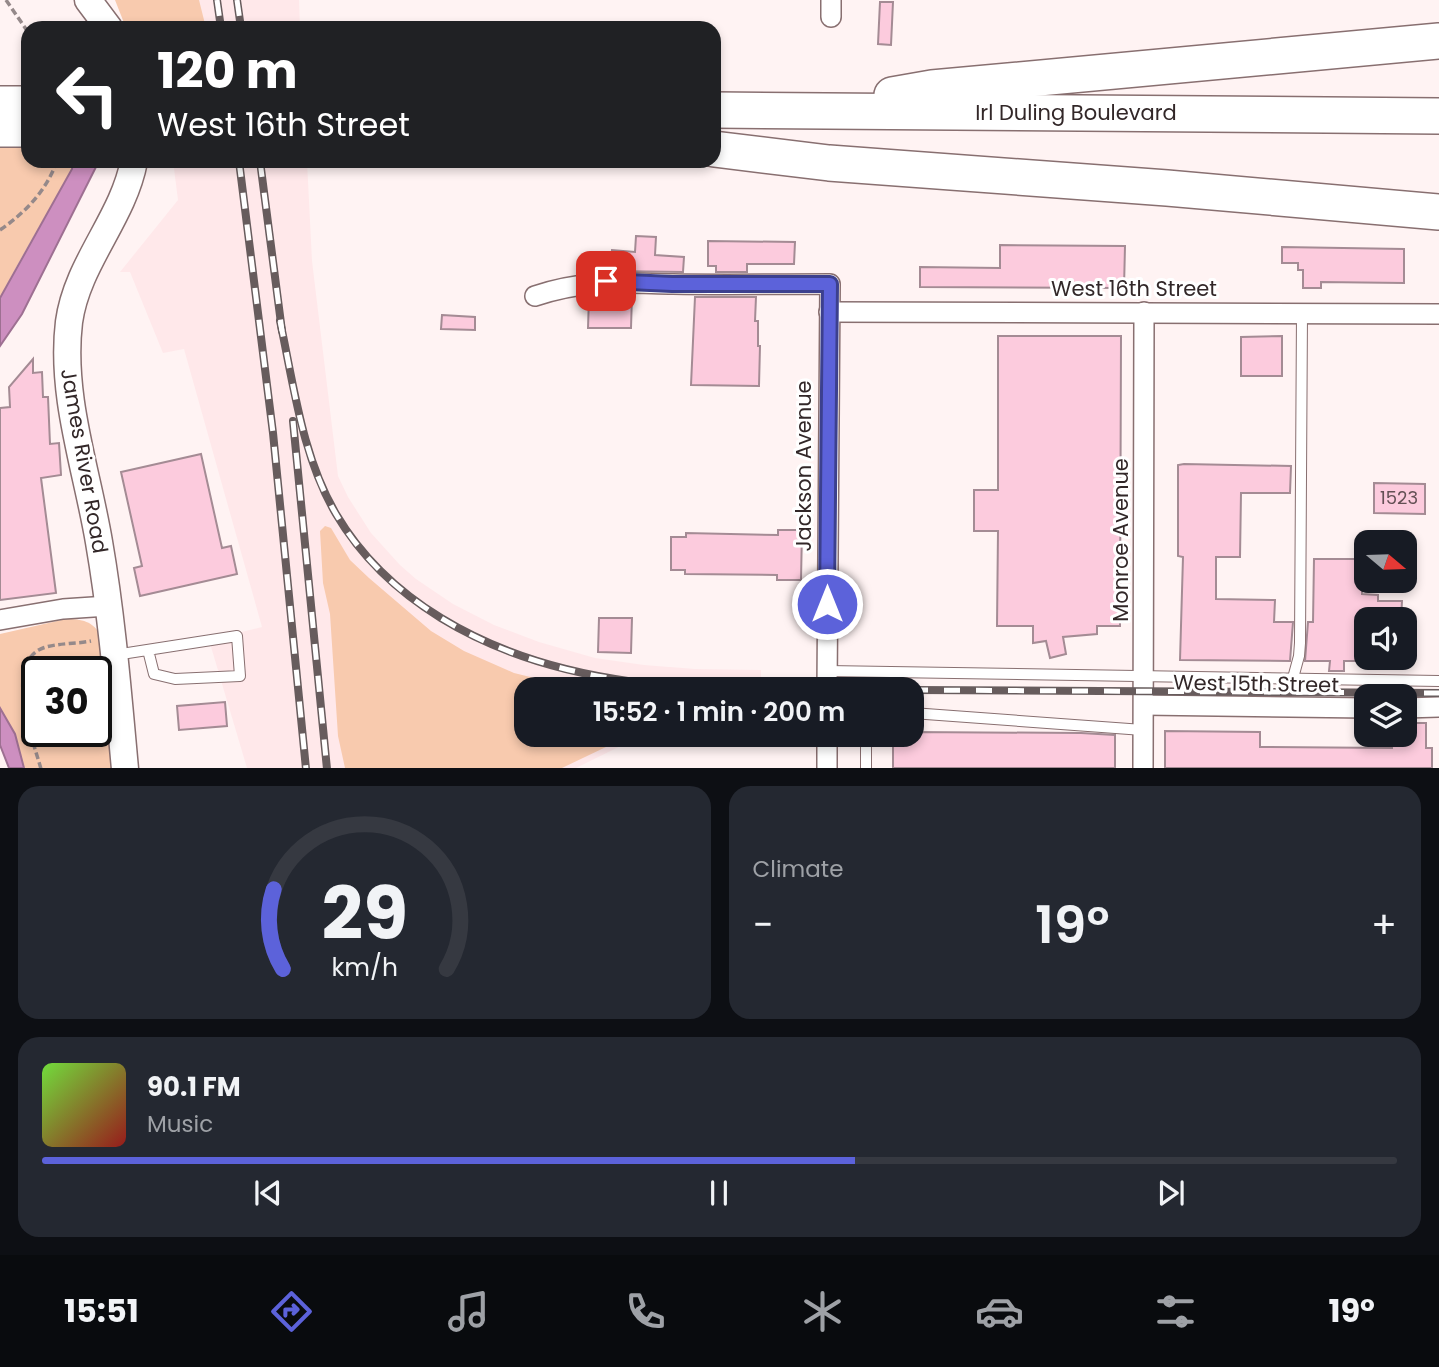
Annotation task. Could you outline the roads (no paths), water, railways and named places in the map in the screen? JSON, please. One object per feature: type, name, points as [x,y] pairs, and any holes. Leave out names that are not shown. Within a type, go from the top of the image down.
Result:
[{"type":"highway","points":[[795,111],[932,88],[1439,41]]},
{"type":"highway","points":[[0,104],[21,104]]},
{"type":"highway","name":"Irl Duling Boulevard","points":[[721,110],[1425,128]]},
{"type":"highway","name":"Irl Duling Boulevard","points":[[721,135],[1425,128]]},
{"type":"highway","points":[[0,129],[21,129]]},
{"type":"highway","points":[[721,150],[829,163],[1167,188],[1439,212]]},
{"type":"street","points":[[88,0],[104,21]]},
{"type":"street","name":"James River Road","points":[[125,768],[108,606],[99,542],[72,408],[67,345],[71,311],[78,286],[120,203],[132,168]]},
{"type":"street","name":"Jackson Avenue","points":[[535,296],[567,286],[606,281],[672,284],[830,284],[827,677]]},
{"type":"street","name":"West 16th Street","points":[[829,312],[1439,314]]},
{"type":"street","name":"Monroe Avenue","points":[[1143,768],[1144,312]]},
{"type":"street","points":[[0,620],[108,606]]},
{"type":"street","name":"West 15th Street","points":[[1144,705],[1354,708]]},
{"type":"street","points":[[1417,708],[1439,707]]},
{"type":"street","points":[[827,747],[827,768]]},
{"type":"lane","points":[[1293,678],[1300,643],[1302,313]]},
{"type":"lane","points":[[114,655],[237,636],[240,676],[174,679],[154,674],[148,650]]},
{"type":"lane","points":[[924,678],[1143,675],[1439,681]]},
{"type":"lane","points":[[924,714],[1143,730]]},
{"type":"lane","points":[[866,747],[866,768]]},
{"type":"railway","points":[[217,0],[220,21]]},
{"type":"railway","points":[[237,0],[240,21]]},
{"type":"railway","points":[[240,168],[273,433],[306,768]]},
{"type":"railway","points":[[261,168],[282,331]]},
{"type":"railway","points":[[280,321],[295,395],[315,469],[336,514],[369,559],[410,597],[441,618],[492,645],[546,664],[601,677]]},
{"type":"railway","points":[[293,421],[327,768]]},
{"type":"railway","points":[[924,690],[1439,693]]}]
